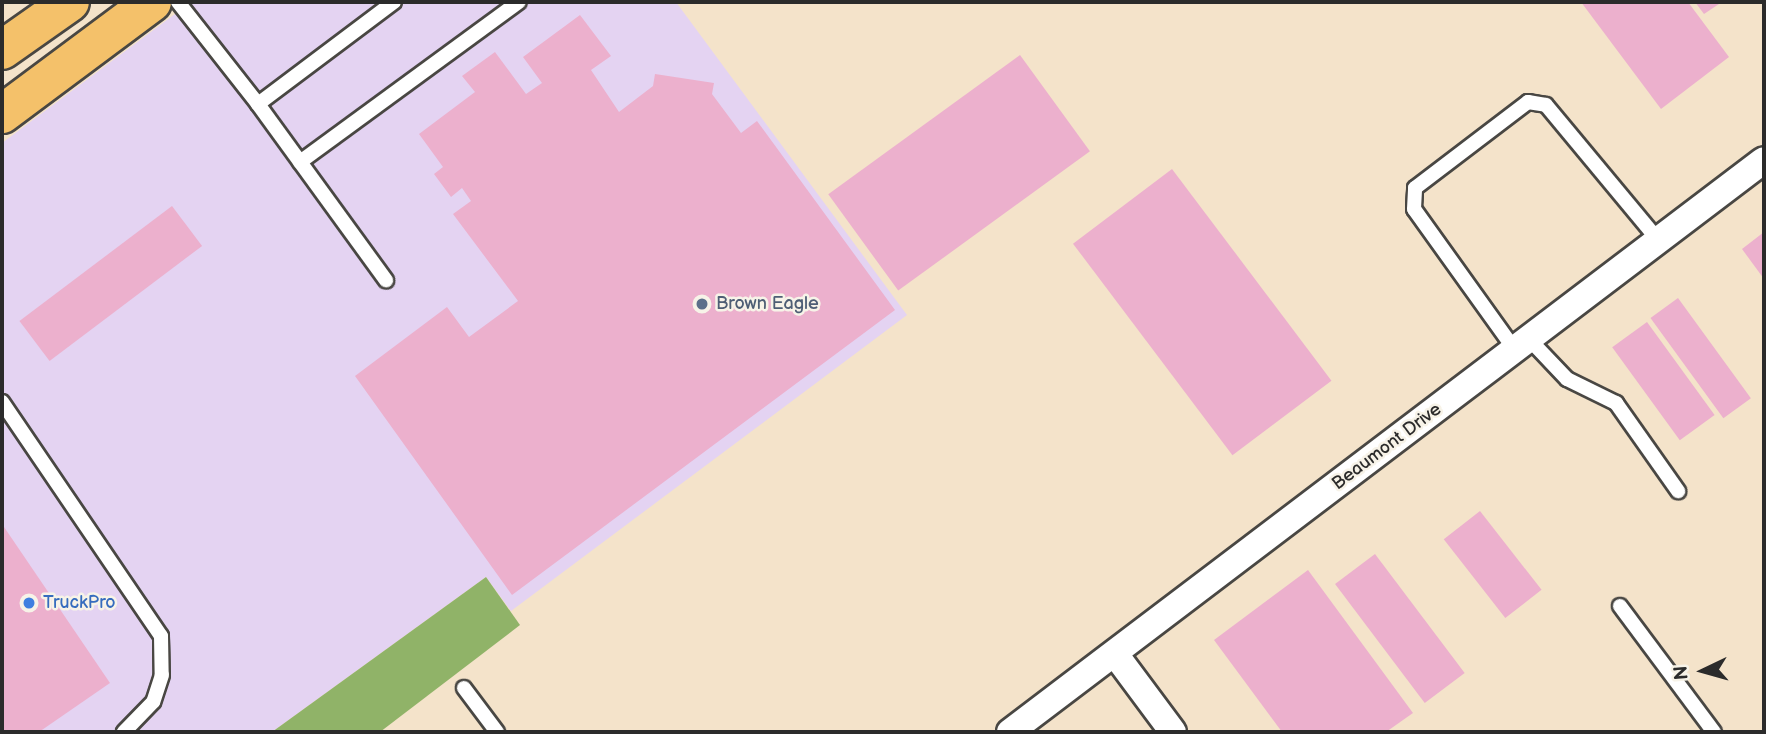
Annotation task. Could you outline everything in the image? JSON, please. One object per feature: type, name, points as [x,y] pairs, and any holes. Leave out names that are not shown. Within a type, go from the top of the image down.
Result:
[{"type":"highway","points":[[2,114],[152,2]]},
{"type":"highway","points":[[5,41],[61,4]]},
{"type":"street","name":"Beaumont Drive","points":[[1010,732],[1764,160]]},
{"type":"street","points":[[1115,654],[1173,732]]},
{"type":"lane","points":[[177,2],[258,104],[386,280]]},
{"type":"lane","points":[[258,104],[394,2]]},
{"type":"lane","points":[[300,162],[519,2]]},
{"type":"lane","points":[[1659,241],[1546,105],[1528,102],[1415,188],[1414,209],[1522,345],[1566,379],[1615,403],[1678,491]]},
{"type":"lane","points":[[2,402],[161,636],[162,675],[153,702],[124,732]]},
{"type":"lane","points":[[1620,606],[1714,732]]},
{"type":"lane","points":[[464,688],[497,732]]},
{"type":"shaded area","points":[[191,2],[676,2],[907,315],[511,611],[486,577],[272,732],[2,732],[2,143]]},
{"type":"green space","points":[[486,577],[520,625],[380,732],[272,732]]},
{"type":"building","points":[[1581,2],[1688,2],[1729,57],[1661,109]]},
{"type":"building","points":[[1695,2],[1722,2],[1704,14]]},
{"type":"building","name":"Brown Eagle","points":[[580,15],[611,56],[591,70],[619,112],[653,86],[655,74],[714,83],[712,94],[741,133],[757,121],[895,310],[512,595],[355,376],[447,307],[469,337],[518,301],[453,214],[471,201],[462,188],[451,197],[434,174],[443,167],[419,134],[475,92],[462,76],[495,52],[526,94],[542,83],[523,57]]},
{"type":"building","points":[[1020,55],[1090,151],[898,291],[828,194]]},
{"type":"building","points":[[1172,169],[1331,381],[1232,455],[1073,244]]},
{"type":"building","points":[[172,206],[202,246],[50,361],[19,321]]},
{"type":"building","points":[[1764,232],[1764,279],[1742,249]]},
{"type":"building","points":[[1678,298],[1751,398],[1723,418],[1650,318]]},
{"type":"building","points":[[1647,322],[1715,415],[1680,440],[1612,347]]},
{"type":"building","points":[[1480,511],[1542,590],[1505,618],[1444,539]]},
{"type":"building","name":"TruckPro","points":[[2,524],[110,683],[39,732],[2,732]]},
{"type":"building","points":[[1375,554],[1465,673],[1425,703],[1335,584]]},
{"type":"building","points":[[1308,570],[1413,713],[1386,732],[1282,732],[1214,640]]},
{"type":"place","name":"Brown Eagle","points":[[702,304]]},
{"type":"place","name":"TruckPro","points":[[29,603]]}]
